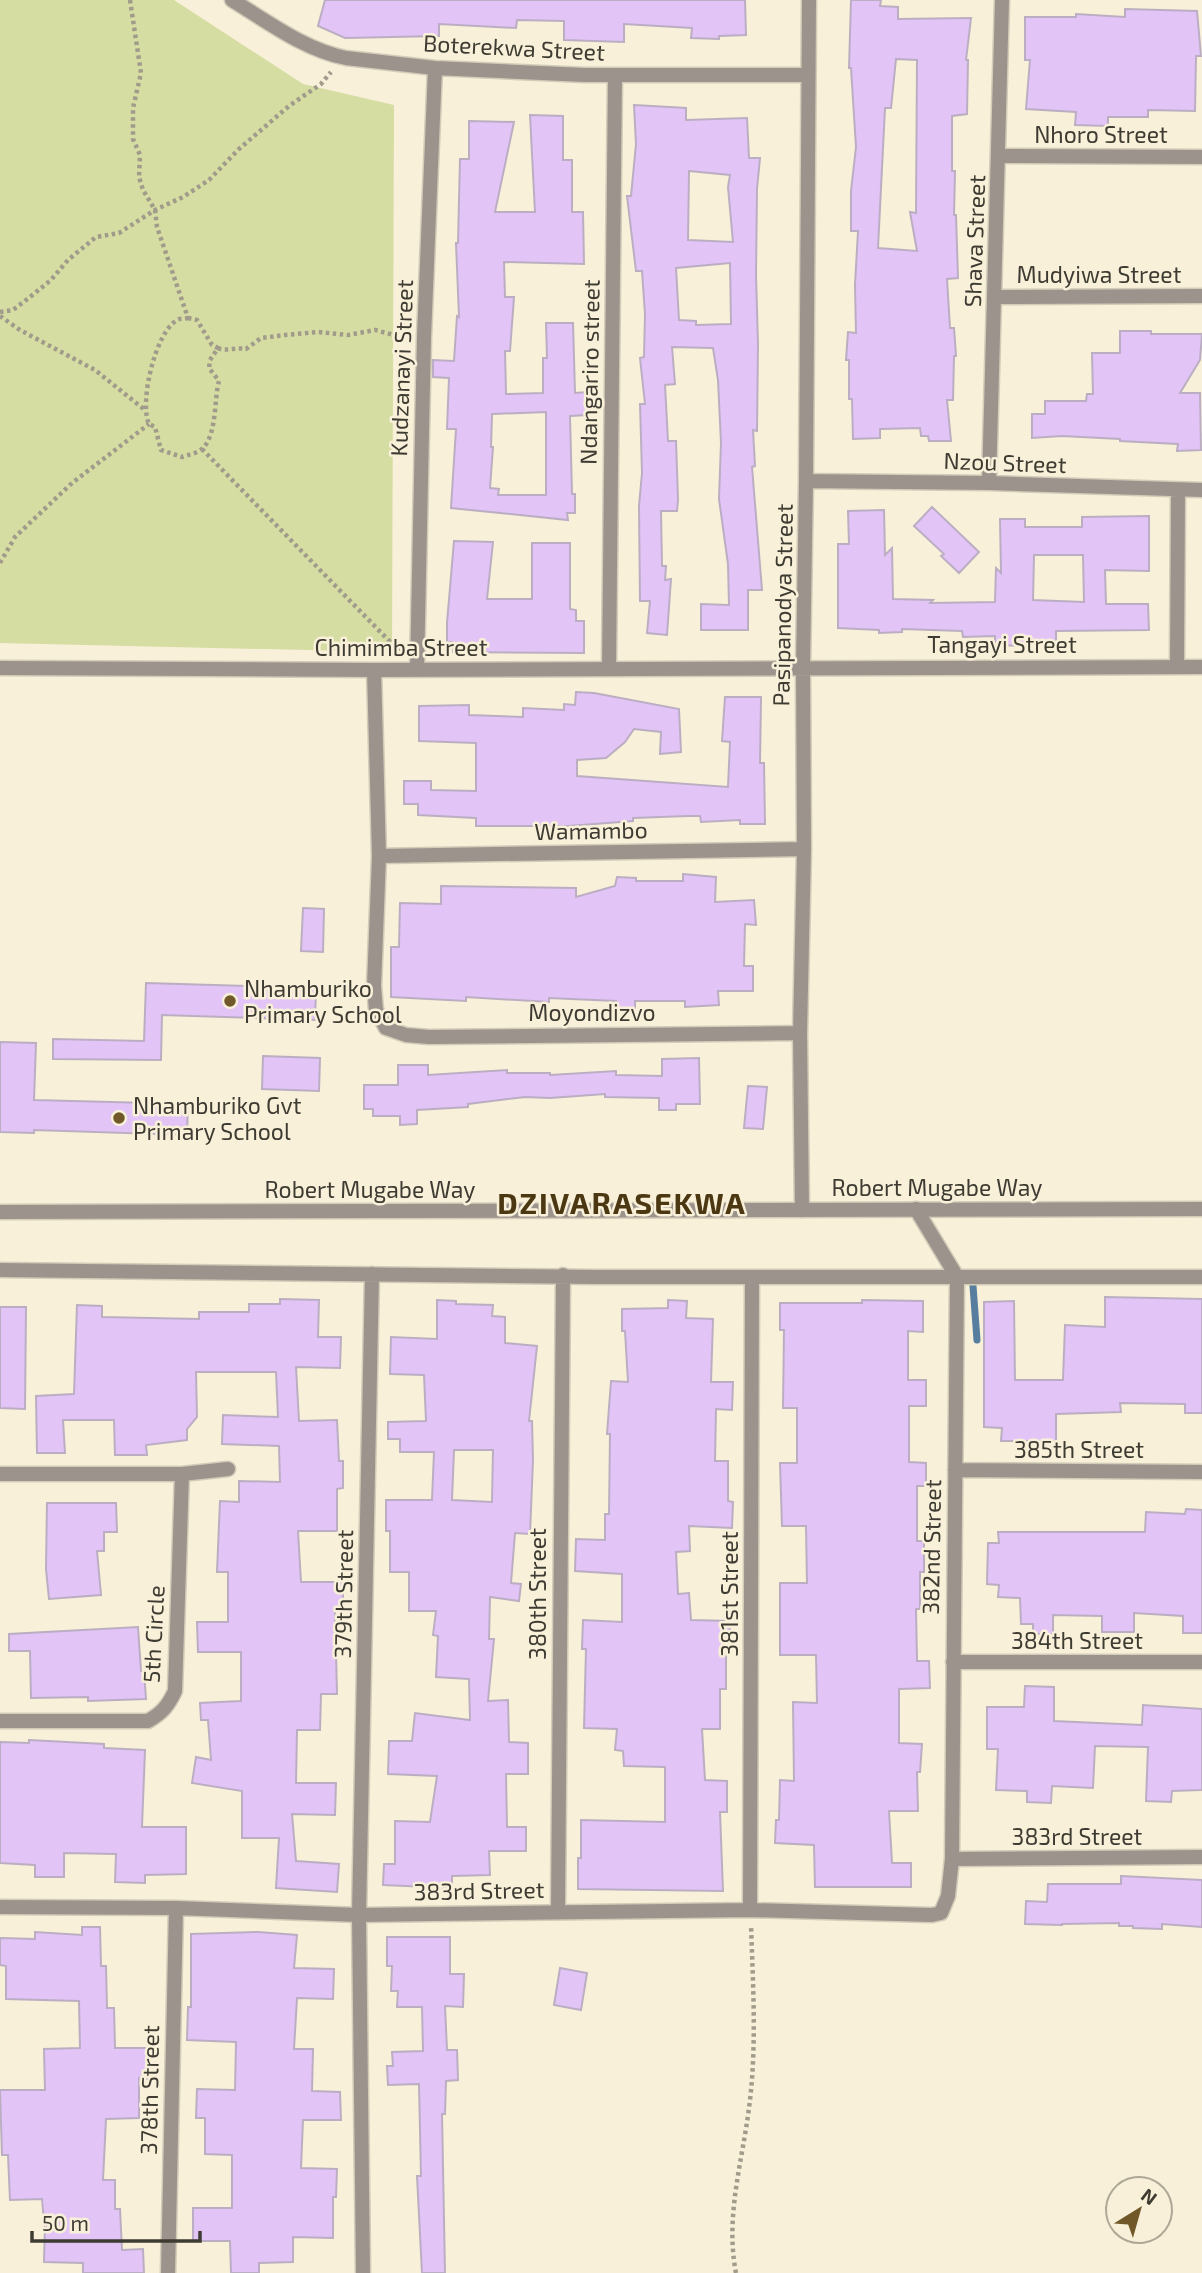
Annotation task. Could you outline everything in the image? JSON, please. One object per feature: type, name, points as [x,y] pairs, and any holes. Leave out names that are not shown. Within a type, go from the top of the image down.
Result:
[{"type":"street","name":"Boterekwa Street","points":[[232,0],[301,41],[332,55],[435,68],[615,75],[808,75]]},
{"type":"street","name":"Pasipanodya Street","points":[[802,1210],[800,1033],[804,849],[809,0]]},
{"type":"street","name":"Shava Street","points":[[989,483],[1002,0]]},
{"type":"street","name":"Kudzanayi Street","points":[[417,670],[424,337],[435,68]]},
{"type":"street","name":"Ndangariro street","points":[[609,669],[615,75]]},
{"type":"street","name":"Nhoro Street","points":[[999,156],[1202,157]]},
{"type":"street","name":"Mudyiwa Street","points":[[995,297],[1202,296]]},
{"type":"street","name":"Nzou Street","points":[[806,481],[989,483],[1202,490]]},
{"type":"street","points":[[1177,666],[1178,491]]},
{"type":"street","name":"Chimimba Street","points":[[0,668],[417,670],[803,667]]},
{"type":"street","name":"Tangayi Street","points":[[803,667],[1202,667]]},
{"type":"street","points":[[373,670],[379,856]]},
{"type":"street","name":"Wamambo","points":[[379,856],[804,849]]},
{"type":"street","name":"Moyondizvo","points":[[379,856],[374,986],[376,1010],[386,1028],[406,1035],[429,1037],[800,1033]]},
{"type":"street","points":[[916,1209],[957,1277]]},
{"type":"street","name":"Robert Mugabe Way","points":[[0,1212],[1202,1209]]},
{"type":"street","points":[[0,1270],[752,1277],[1202,1277]]},
{"type":"street","name":"379th Street","points":[[363,2273],[359,1915],[372,1274]]},
{"type":"street","name":"380th Street","points":[[558,1912],[563,1275]]},
{"type":"street","name":"381st Street","points":[[750,1911],[752,1277]]},
{"type":"street","name":"382nd Street","points":[[948,1896],[952,1859],[957,1277]]},
{"type":"street","points":[[0,1474],[182,1474],[228,1469]]},
{"type":"street","name":"385th Street","points":[[955,1470],[1202,1472]]},
{"type":"street","name":"5th Circle","points":[[0,1721],[148,1721],[169,1706],[175,1691],[182,1474]]},
{"type":"street","name":"384th Street","points":[[953,1662],[1202,1662]]},
{"type":"street","name":"383rd Street","points":[[952,1859],[1202,1857]]},
{"type":"street","name":"383rd Street","points":[[0,1907],[176,1908],[359,1915],[750,1911],[932,1915],[940,1913],[948,1896]]},
{"type":"street","name":"378th Street","points":[[168,2273],[176,1908]]},
{"type":"path","points":[[130,0],[141,72],[133,108],[133,139],[140,155],[139,177],[155,210],[156,227],[188,318]]},
{"type":"path","points":[[0,314],[13,310],[30,297],[96,237],[118,233],[209,180],[239,149],[289,106],[321,84],[333,70],[332,55]]},
{"type":"path","points":[[0,314],[20,330],[95,370],[145,410]]},
{"type":"path","points":[[218,348],[209,368],[219,381],[214,417],[207,441],[202,449],[181,457],[161,450],[155,428],[149,424],[145,410],[150,374],[158,345],[177,320],[197,320],[212,345],[218,348],[222,350],[235,347],[246,349],[261,338],[318,332],[348,335],[375,330],[398,336],[424,337]]},
{"type":"path","points":[[0,563],[15,537],[72,483],[149,424]]},
{"type":"path","points":[[202,449],[417,670]]},
{"type":"path","points":[[736,2273],[732,2252],[735,2187],[749,2107],[754,2004],[750,1911]]},
{"type":"green space","points":[[0,0],[174,0],[303,84],[394,105],[392,652],[0,643]]},
{"type":"building","points":[[325,0],[745,0],[746,35],[719,36],[719,39],[691,38],[692,28],[624,24],[624,42],[564,40],[564,21],[517,20],[516,28],[439,24],[439,36],[345,38],[318,26]]},
{"type":"building","points":[[851,0],[881,0],[880,6],[898,7],[898,19],[971,18],[966,60],[967,114],[952,116],[958,278],[947,279],[950,328],[954,328],[956,356],[953,400],[947,400],[951,441],[929,441],[928,436],[921,436],[920,428],[880,429],[880,438],[853,439],[849,360],[846,360],[848,332],[856,333],[858,231],[851,231],[851,191],[856,147],[849,68]],"holes":[[[896,59],[917,60],[916,213],[910,212],[917,251],[878,248],[885,108],[891,108]]]},
{"type":"building","points":[[1125,9],[1197,11],[1201,56],[1196,56],[1195,111],[1148,110],[1148,117],[1108,117],[1108,126],[1075,125],[1076,112],[1026,109],[1030,60],[1025,60],[1025,17],[1076,17],[1076,14],[1125,17]]},
{"type":"building","points":[[634,105],[686,108],[686,120],[747,118],[749,158],[760,158],[756,275],[757,431],[753,430],[755,466],[752,467],[762,590],[748,590],[748,630],[701,630],[701,604],[729,605],[728,564],[719,499],[721,443],[718,380],[713,348],[672,347],[675,384],[665,385],[668,441],[676,441],[678,500],[677,511],[661,511],[662,566],[666,566],[665,580],[671,579],[667,635],[647,633],[650,601],[640,601],[639,506],[642,473],[640,404],[645,404],[640,358],[644,357],[645,314],[642,271],[636,271],[627,196],[631,196],[636,144]],"holes":[[[689,171],[730,175],[728,187],[733,242],[688,240]],[[730,263],[731,324],[696,325],[696,321],[679,320],[676,268]]]},
{"type":"building","points":[[530,115],[563,116],[563,160],[572,160],[572,212],[583,212],[584,264],[504,262],[505,297],[514,297],[510,351],[505,351],[506,394],[543,393],[543,358],[547,358],[546,323],[573,323],[575,393],[587,392],[587,415],[570,416],[575,513],[567,513],[568,520],[451,508],[456,429],[447,429],[449,378],[433,377],[433,360],[454,361],[457,316],[459,317],[456,243],[460,159],[469,159],[469,121],[514,122],[495,212],[535,212]],"holes":[[[546,412],[546,495],[498,495],[499,489],[490,488],[492,414]]]},
{"type":"building","points":[[1120,331],[1202,334],[1200,360],[1180,393],[1200,393],[1201,450],[1177,451],[1178,444],[1120,439],[1062,436],[1032,438],[1032,414],[1045,414],[1045,401],[1086,401],[1087,394],[1093,394],[1092,353],[1120,353]]},
{"type":"building","points":[[932,507],[979,552],[959,573],[941,556],[944,554],[914,526]]},
{"type":"building","points":[[884,510],[885,555],[892,548],[893,599],[933,600],[930,603],[995,602],[996,568],[1001,573],[1000,519],[1025,519],[1025,527],[1082,527],[1082,517],[1149,516],[1149,571],[1105,570],[1106,604],[1148,604],[1149,630],[1056,631],[1056,641],[1025,640],[1025,646],[995,645],[995,636],[963,637],[962,631],[902,629],[902,632],[879,633],[879,630],[838,628],[838,544],[849,544],[848,511]],"holes":[[[1034,555],[1083,555],[1084,602],[1033,600]]]},
{"type":"building","points":[[454,541],[493,542],[487,599],[532,599],[532,543],[570,543],[570,609],[576,610],[576,621],[584,621],[584,653],[453,652],[453,642],[447,642],[447,623]]},
{"type":"building","points":[[576,692],[679,709],[681,752],[660,754],[661,732],[634,729],[625,742],[606,758],[577,760],[577,776],[728,787],[730,742],[722,741],[725,697],[761,697],[760,763],[764,763],[765,824],[740,824],[740,820],[701,822],[700,816],[688,816],[633,818],[633,821],[568,826],[476,826],[476,818],[418,815],[418,804],[404,804],[404,781],[431,781],[431,790],[476,791],[476,743],[419,741],[419,706],[469,705],[469,715],[523,717],[523,708],[564,710],[564,704],[575,705]]},
{"type":"building","points":[[683,874],[716,877],[715,902],[754,900],[756,925],[745,924],[744,966],[753,966],[753,991],[718,991],[719,1005],[685,1007],[685,1001],[635,1001],[635,1010],[616,1010],[616,1001],[549,998],[549,1002],[466,997],[466,1001],[391,997],[391,947],[399,947],[400,903],[441,904],[441,886],[576,888],[576,897],[615,886],[617,877],[636,878],[636,881],[683,881]]},
{"type":"building","name":"Nhamburiko Primary School","points":[[303,908],[324,909],[323,952],[301,951]]},
{"type":"building","name":"Nhamburiko Primary School","points":[[146,983],[316,988],[315,1020],[162,1015],[161,1060],[53,1059],[53,1039],[144,1041]]},
{"type":"building","points":[[0,1042],[36,1043],[34,1100],[188,1104],[187,1135],[34,1130],[34,1133],[0,1132]]},
{"type":"building","name":"Nhamburiko Primary School","points":[[263,1056],[320,1058],[319,1091],[262,1089]]},
{"type":"building","points":[[699,1058],[700,1104],[676,1104],[676,1110],[659,1110],[659,1098],[605,1097],[605,1094],[525,1097],[468,1104],[468,1107],[417,1110],[417,1124],[400,1125],[400,1116],[373,1116],[373,1109],[364,1109],[364,1085],[398,1085],[398,1065],[428,1065],[428,1075],[507,1070],[507,1073],[550,1075],[616,1071],[616,1075],[662,1076],[662,1059]]},
{"type":"building","points":[[748,1086],[767,1087],[763,1129],[744,1128]]},
{"type":"building","points":[[1105,1297],[1202,1299],[1202,1413],[1185,1413],[1185,1404],[1120,1403],[1121,1412],[1056,1414],[1056,1441],[1001,1441],[1002,1428],[984,1427],[984,1302],[1014,1301],[1015,1380],[1063,1380],[1065,1325],[1105,1327]]},
{"type":"building","points":[[280,1299],[319,1300],[318,1337],[341,1337],[340,1368],[296,1367],[299,1421],[337,1420],[339,1461],[343,1461],[343,1488],[337,1489],[337,1531],[298,1531],[301,1582],[343,1582],[343,1611],[335,1611],[337,1694],[321,1694],[320,1730],[297,1730],[296,1783],[336,1783],[335,1815],[292,1814],[296,1861],[339,1864],[337,1892],[276,1888],[279,1838],[242,1838],[242,1791],[192,1783],[196,1757],[211,1760],[208,1720],[201,1720],[200,1703],[241,1701],[241,1652],[198,1652],[197,1622],[228,1622],[228,1572],[217,1572],[220,1501],[239,1502],[239,1481],[280,1482],[279,1446],[222,1444],[223,1415],[278,1417],[276,1372],[196,1372],[197,1417],[187,1429],[187,1440],[146,1445],[147,1455],[115,1455],[114,1420],[63,1420],[65,1453],[37,1453],[36,1396],[74,1394],[77,1305],[102,1306],[102,1317],[199,1319],[199,1312],[249,1312],[249,1304],[280,1304]]},
{"type":"building","points":[[437,1300],[456,1301],[456,1304],[493,1305],[492,1316],[505,1317],[505,1343],[537,1346],[529,1421],[532,1421],[533,1460],[530,1534],[515,1533],[511,1583],[521,1584],[519,1601],[490,1597],[489,1639],[494,1639],[488,1701],[508,1700],[509,1742],[528,1743],[528,1774],[506,1774],[507,1827],[526,1827],[526,1851],[489,1851],[490,1875],[452,1876],[452,1888],[383,1885],[384,1864],[395,1864],[395,1821],[430,1822],[437,1776],[388,1774],[389,1741],[412,1741],[415,1713],[470,1720],[469,1679],[436,1677],[438,1636],[433,1635],[436,1611],[409,1611],[409,1572],[390,1572],[390,1531],[386,1531],[386,1500],[432,1500],[434,1452],[400,1452],[400,1439],[388,1439],[388,1422],[426,1421],[424,1375],[390,1374],[391,1337],[437,1339]],"holes":[[[454,1450],[493,1450],[492,1502],[452,1500]]]},
{"type":"building","points":[[668,1300],[687,1301],[686,1318],[713,1319],[711,1382],[733,1382],[732,1410],[716,1409],[715,1461],[728,1461],[728,1501],[733,1502],[732,1528],[689,1526],[690,1551],[676,1552],[678,1594],[689,1593],[691,1620],[730,1621],[729,1652],[726,1652],[726,1689],[720,1689],[720,1729],[702,1729],[705,1780],[727,1781],[727,1812],[720,1812],[723,1891],[578,1889],[581,1820],[665,1822],[665,1767],[624,1766],[623,1751],[615,1750],[617,1729],[584,1728],[586,1649],[582,1649],[583,1620],[622,1622],[622,1574],[575,1571],[576,1539],[605,1540],[605,1514],[609,1514],[610,1434],[607,1434],[611,1381],[628,1382],[622,1309],[668,1308]]},
{"type":"building","points":[[862,1300],[923,1301],[923,1332],[908,1331],[908,1380],[926,1380],[926,1406],[909,1406],[909,1462],[926,1463],[926,1486],[917,1486],[917,1541],[924,1541],[924,1572],[920,1572],[920,1609],[916,1609],[917,1661],[929,1661],[930,1688],[899,1689],[899,1743],[922,1744],[920,1772],[917,1772],[918,1811],[889,1811],[892,1863],[911,1863],[911,1887],[815,1887],[814,1845],[775,1843],[776,1820],[779,1820],[780,1780],[794,1781],[793,1702],[817,1703],[816,1655],[780,1655],[780,1583],[807,1583],[806,1526],[782,1526],[780,1463],[797,1463],[797,1408],[783,1408],[784,1330],[780,1330],[780,1303],[862,1303]]},
{"type":"building","points":[[0,1307],[26,1307],[25,1409],[0,1408]]},
{"type":"building","points":[[47,1503],[116,1503],[117,1532],[104,1532],[104,1551],[97,1551],[101,1595],[49,1599],[46,1569]]},
{"type":"building","points":[[1186,1509],[1202,1510],[1202,1633],[1183,1633],[1183,1616],[1134,1613],[1134,1632],[1102,1632],[1102,1616],[1053,1615],[1053,1634],[1033,1634],[1033,1624],[1021,1624],[1020,1598],[998,1597],[999,1585],[987,1584],[988,1543],[999,1543],[998,1532],[1145,1532],[1146,1512],[1185,1514]]},
{"type":"building","points":[[138,1627],[146,1699],[88,1701],[88,1697],[31,1698],[30,1651],[9,1651],[9,1634]]},
{"type":"building","points":[[1025,1686],[1054,1687],[1054,1721],[1142,1725],[1143,1705],[1202,1709],[1202,1790],[1172,1791],[1171,1802],[1146,1801],[1148,1747],[1095,1746],[1093,1788],[1052,1786],[1051,1803],[1027,1802],[1027,1791],[996,1790],[998,1749],[987,1749],[987,1707],[1024,1707]]},
{"type":"building","points":[[29,1740],[104,1744],[104,1748],[145,1750],[142,1827],[186,1827],[186,1874],[145,1875],[145,1883],[115,1882],[116,1854],[64,1853],[64,1877],[35,1877],[35,1865],[0,1863],[0,1742],[29,1743]]},
{"type":"building","points":[[1121,1876],[1202,1880],[1202,1927],[1162,1924],[1162,1929],[1133,1928],[1119,1926],[1119,1923],[1025,1924],[1026,1901],[1047,1902],[1048,1884],[1121,1884]]},
{"type":"building","points":[[82,1927],[100,1927],[101,1966],[106,1966],[107,2008],[114,2008],[115,2048],[147,2048],[147,2079],[139,2078],[139,2118],[106,2119],[103,2180],[115,2180],[115,2209],[120,2209],[122,2250],[143,2249],[144,2273],[83,2273],[83,2263],[44,2262],[45,2222],[42,2199],[10,2200],[8,2155],[2,2155],[0,2090],[45,2090],[44,2049],[80,2048],[79,2001],[6,1999],[6,1966],[0,1965],[0,1938],[35,1939],[35,1932],[82,1935]]},
{"type":"building","points":[[258,1932],[297,1935],[294,1968],[334,1969],[333,1999],[297,1998],[294,2049],[313,2049],[312,2091],[340,2092],[341,2120],[303,2120],[301,2168],[337,2169],[336,2197],[333,2197],[333,2238],[293,2237],[293,2262],[259,2263],[259,2273],[231,2273],[230,2241],[193,2241],[193,2208],[232,2208],[232,2155],[205,2154],[205,2118],[196,2118],[197,2089],[235,2090],[236,2042],[187,2040],[188,2007],[191,2007],[191,1934]]},
{"type":"building","points":[[387,1937],[450,1937],[450,1974],[464,1974],[463,2007],[445,2006],[447,2050],[457,2050],[458,2080],[446,2081],[445,2114],[442,2114],[445,2273],[422,2273],[417,2176],[421,2176],[419,2084],[388,2085],[387,2066],[393,2066],[392,2052],[423,2051],[422,2007],[397,2007],[398,1991],[391,1991],[392,1966],[387,1966]]},
{"type":"building","points":[[560,1968],[587,1973],[581,2010],[554,2005]]},
{"type":"waterway","points":[[973,1286],[977,1340]]},
{"type":"place","name":"Nhamburiko Primary School","points":[[230,1001]]},
{"type":"place","name":"Nhamburiko Gvt Primary School","points":[[119,1118]]},
{"type":"district","name":"DZIVARASEKWA","points":[[622,1202]]}]
